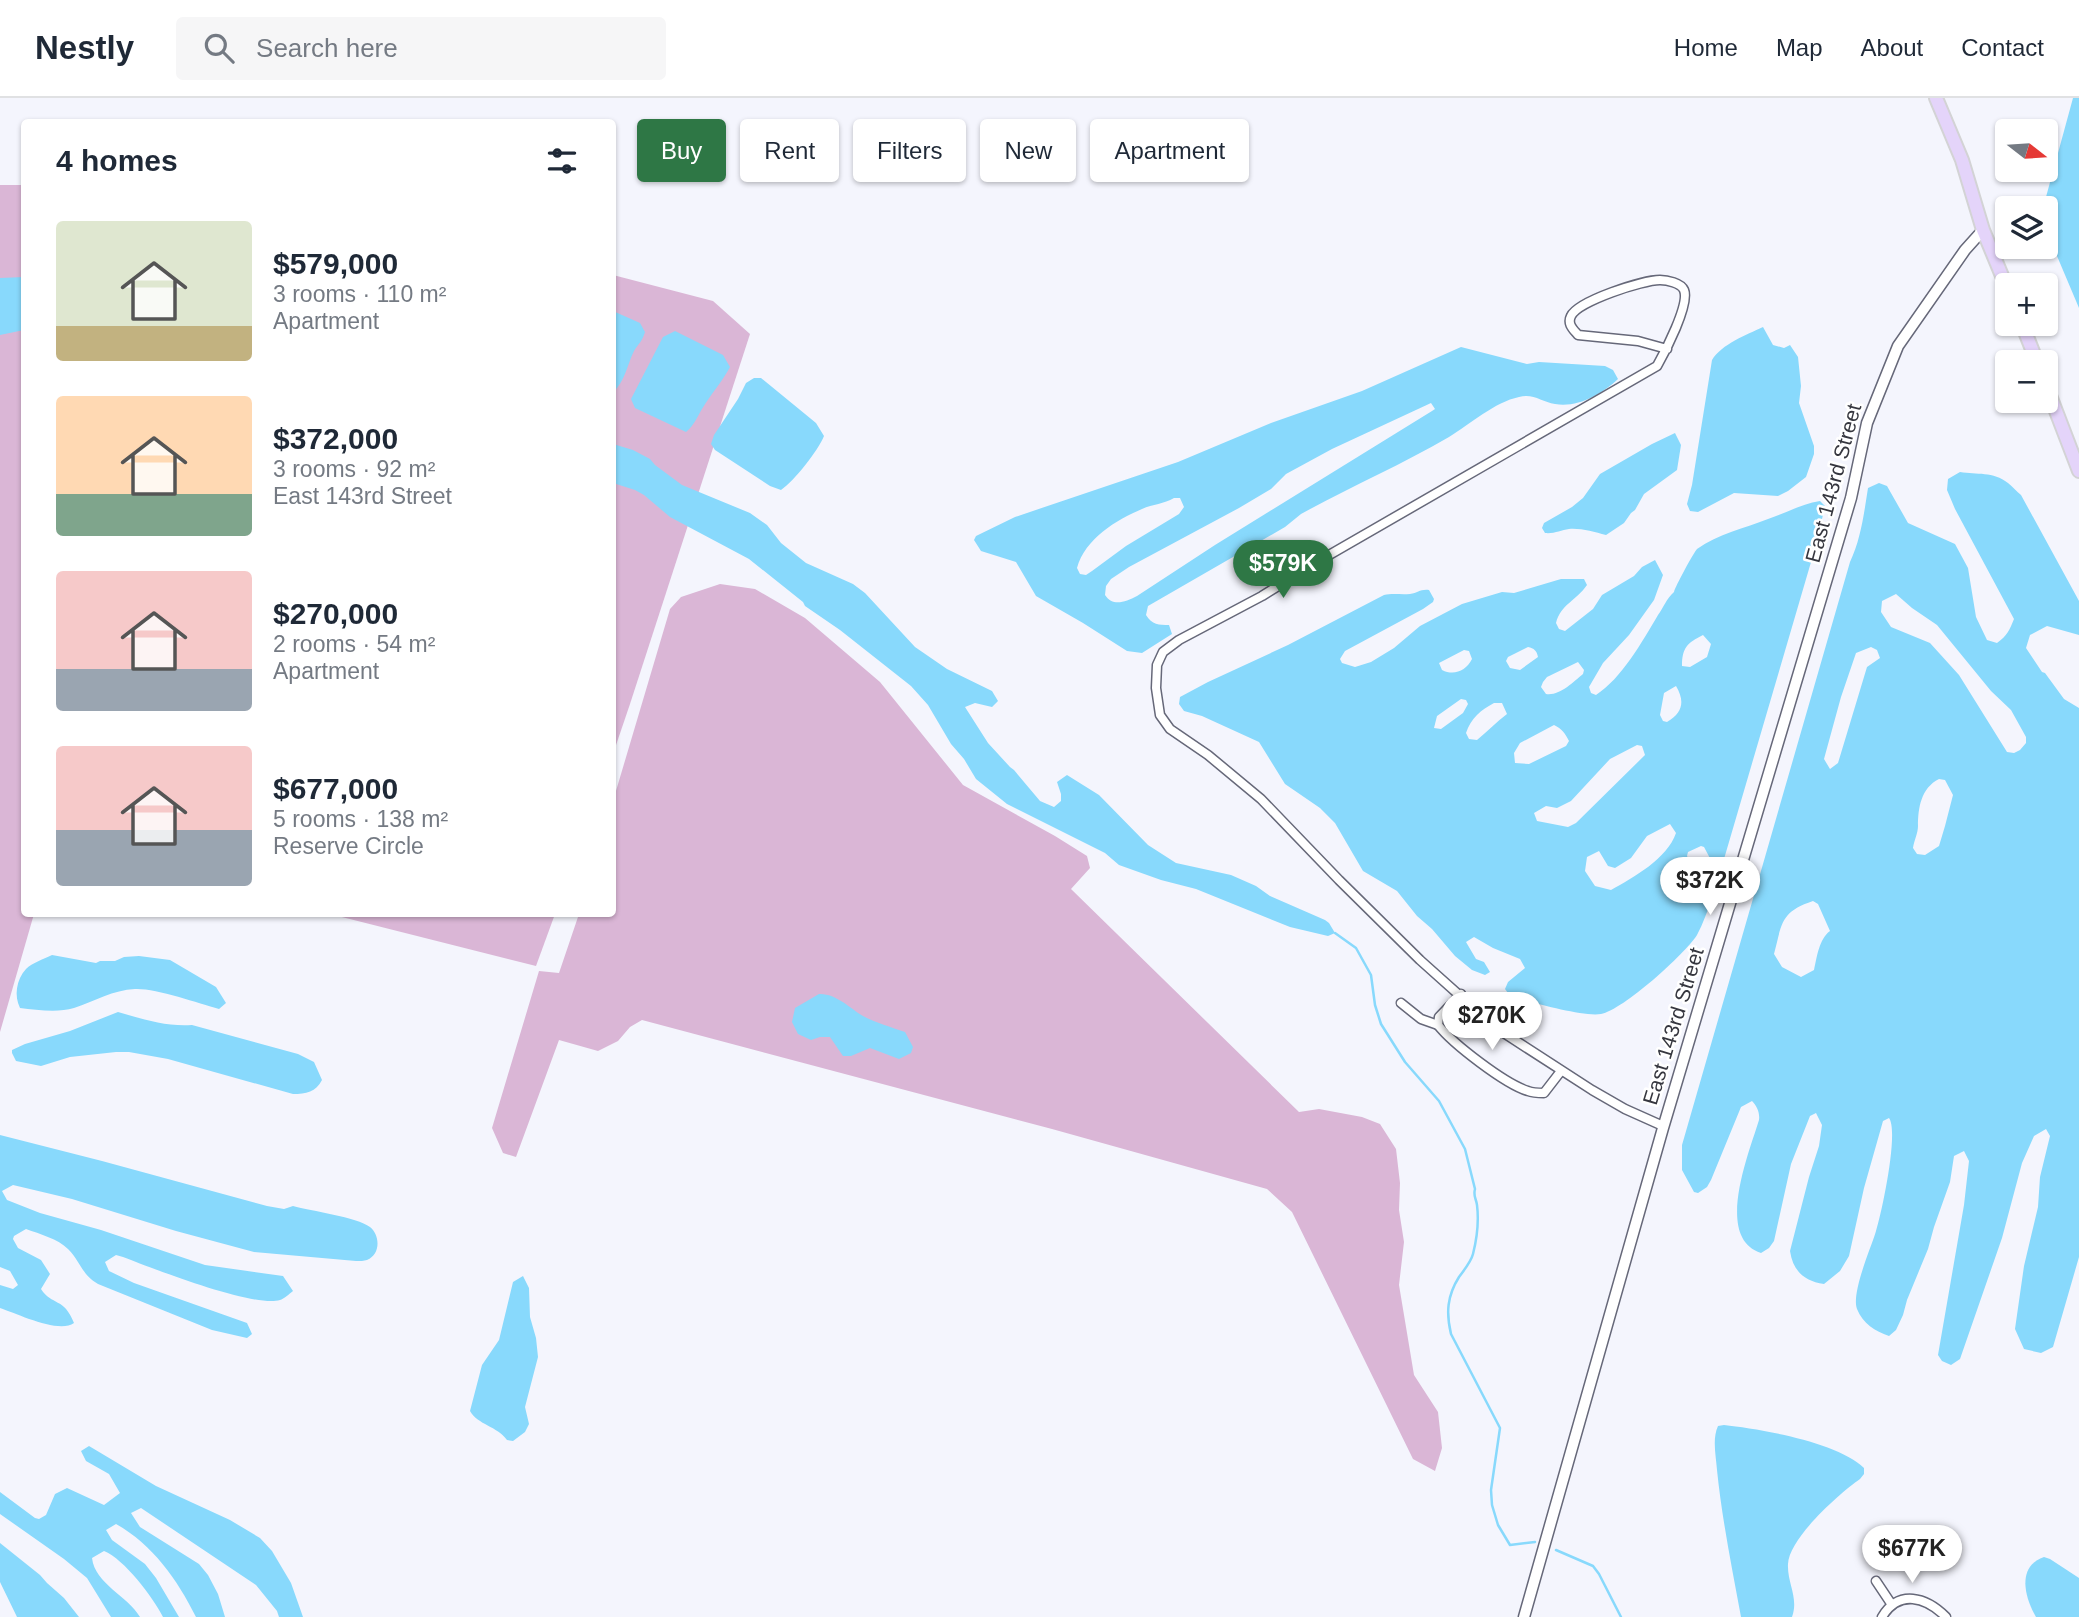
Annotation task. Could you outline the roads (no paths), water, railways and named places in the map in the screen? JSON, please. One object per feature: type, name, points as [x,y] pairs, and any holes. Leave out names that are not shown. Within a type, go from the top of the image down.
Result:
[{"type":"main road","points":[[1936,98],[1962,160],[1983,230],[2001,273]]},
{"type":"main road","points":[[2057,413],[2079,471]]},
{"type":"street","name":"East 143rd Street","points":[[1524,1617],[1664,1126],[1851,498],[1867,424],[1898,346],[1965,250],[1983,230]]},
{"type":"street","points":[[1664,1126],[1625,1109],[1496,1028],[1420,960],[1261,799],[1208,755],[1170,729],[1160,715],[1156,688],[1157,665],[1163,652],[1179,640],[1262,596],[1657,366],[1667,349],[1685,292],[1682,286],[1659,280],[1614,292],[1581,306],[1569,321],[1571,328],[1578,335],[1638,341],[1667,349]]},
{"type":"street","points":[[1438,1025],[1439,1017],[1461,994]]},
{"type":"street","points":[[1401,1003],[1421,1019],[1438,1025],[1451,1040],[1526,1091],[1544,1093],[1561,1071]]},
{"type":"street","points":[[1876,1581],[1892,1605]]},
{"type":"street","points":[[1882,1617],[1892,1605],[1906,1599],[1924,1601],[1946,1617]]},
{"type":"water","points":[[2073,98],[2079,98],[2079,308],[2058,258],[2058,196],[2046,196],[2050,182],[2058,182],[2058,153]]},
{"type":"water","points":[[21,277],[21,331],[0,335],[0,278]]},
{"type":"water","points":[[616,312],[640,323],[645,332],[617,388]]},
{"type":"water","points":[[1763,327],[1773,345],[1784,348],[1790,345],[1798,357],[1801,386],[1799,403],[1814,446],[1806,477],[1778,496],[1734,493],[1698,512],[1690,511],[1687,504],[1712,360],[1728,345]]},
{"type":"water","points":[[675,331],[723,355],[730,367],[686,432],[635,408],[631,399],[663,337]]},
{"type":"water","points":[[1461,347],[1527,364],[1539,362],[1605,366],[1613,370],[1618,379],[1597,395],[1572,404],[1555,404],[1529,396],[1510,400],[1492,408],[1431,447],[1301,514],[1285,527],[1148,606],[1148,618],[1156,624],[1169,625],[1172,634],[1142,653],[1127,651],[1036,596],[1016,562],[981,551],[974,540],[976,536],[1015,517],[1178,462],[1271,423],[1362,391]],"holes":[[[1431,403],[1435,409],[1432,411],[1137,596],[1115,602],[1105,595],[1106,586],[1111,579],[1271,489],[1286,474],[1332,449]],[[1180,498],[1184,507],[1179,514],[1126,546],[1086,575],[1080,574],[1077,568],[1094,539],[1132,514]]]},
{"type":"water","points":[[754,378],[761,378],[816,423],[824,436],[817,450],[781,490],[770,486],[715,450],[711,444],[746,383]]},
{"type":"water","points":[[1675,433],[1681,445],[1677,470],[1644,494],[1624,523],[1606,535],[1574,529],[1545,533],[1542,528],[1544,523],[1583,498],[1600,474]]},
{"type":"water","points":[[616,445],[650,459],[682,485],[750,513],[767,525],[781,543],[806,563],[853,584],[865,593],[915,647],[947,669],[992,691],[998,701],[992,707],[975,703],[965,707],[988,743],[1040,801],[1054,807],[1061,801],[1057,782],[1067,775],[1099,795],[1148,845],[1176,863],[1231,875],[1256,886],[1270,896],[1325,920],[1335,933],[1328,936],[1290,927],[1196,889],[1119,865],[1105,853],[1007,804],[976,779],[928,705],[911,686],[805,606],[749,559],[670,517],[635,490],[616,484]]},
{"type":"water","points":[[1960,472],[1985,474],[2002,479],[2021,495],[2079,601],[2079,635],[2047,626],[2030,635],[2026,648],[2064,699],[2079,708],[2079,1257],[2053,1347],[2041,1353],[2024,1349],[2015,1329],[2024,1266],[2038,1207],[2040,1177],[2050,1136],[2046,1129],[2034,1136],[2022,1163],[2002,1238],[1960,1359],[1951,1365],[1942,1361],[1938,1355],[1964,1205],[1969,1161],[1964,1151],[1954,1156],[1950,1182],[1928,1249],[1903,1315],[1896,1330],[1889,1336],[1866,1323],[1857,1309],[1856,1302],[1859,1282],[1876,1231],[1885,1191],[1892,1139],[1889,1118],[1883,1121],[1849,1256],[1840,1271],[1824,1284],[1805,1278],[1794,1264],[1790,1251],[1819,1146],[1822,1125],[1816,1113],[1810,1116],[1791,1164],[1774,1241],[1761,1253],[1747,1244],[1739,1231],[1737,1213],[1743,1173],[1759,1120],[1758,1110],[1752,1101],[1741,1107],[1707,1187],[1698,1193],[1694,1192],[1682,1170],[1682,1145],[1857,544],[1868,488],[1879,483],[1887,486],[1908,523],[1955,544],[1968,568],[1976,617],[1987,640],[1997,643],[2008,632],[2014,619],[1955,509],[1947,490],[1948,479]],"holes":[[[1896,594],[1937,625],[1991,691],[2011,710],[2026,737],[2026,743],[2020,750],[2007,752],[1959,675],[1930,643],[1891,627],[1881,612],[1882,601]],[[1871,647],[1877,650],[1880,658],[1867,667],[1838,763],[1830,769],[1824,759],[1856,653]],[[1939,779],[1945,780],[1953,795],[1939,846],[1925,855],[1917,854],[1913,848],[1920,806],[1924,793]],[[1813,901],[1818,904],[1830,931],[1821,943],[1814,970],[1801,977],[1782,967],[1774,954],[1784,920],[1802,905]]]},
{"type":"water","points":[[1820,501],[1825,506],[1816,545],[1712,900],[1703,922],[1690,944],[1667,967],[1624,1003],[1601,1014],[1570,1011],[1511,997],[1505,989],[1508,982],[1525,968],[1520,959],[1474,937],[1466,942],[1476,959],[1484,962],[1490,972],[1485,975],[1472,970],[1417,916],[1397,891],[1363,871],[1335,823],[1320,808],[1285,784],[1259,742],[1202,716],[1184,711],[1179,704],[1180,697],[1208,682],[1288,645],[1384,595],[1429,590],[1434,599],[1423,609],[1345,651],[1340,659],[1342,663],[1355,667],[1371,662],[1394,648],[1420,626],[1462,604],[1561,579],[1584,579],[1587,585],[1558,617],[1556,623],[1559,629],[1565,631],[1593,609],[1602,595],[1655,560],[1663,575],[1654,600],[1629,635],[1603,663],[1589,687],[1591,693],[1596,695],[1631,659],[1674,592],[1697,549],[1723,535]],"holes":[[[1703,635],[1711,644],[1707,657],[1690,667],[1682,666],[1684,650]],[[1528,647],[1535,650],[1538,657],[1520,670],[1510,668],[1506,661],[1508,657]],[[1464,650],[1469,651],[1472,659],[1463,669],[1451,673],[1442,670],[1439,663]],[[1578,662],[1584,670],[1575,681],[1556,693],[1546,694],[1541,687],[1547,677]],[[1676,686],[1681,697],[1681,706],[1676,715],[1667,722],[1663,721],[1660,715],[1664,693]],[[1461,699],[1466,700],[1468,704],[1463,713],[1441,729],[1434,728],[1437,716]],[[1494,703],[1502,703],[1507,714],[1477,740],[1469,739],[1466,733],[1468,728],[1481,712]],[[1554,725],[1569,741],[1566,746],[1529,764],[1515,763],[1514,753],[1520,743]],[[1637,745],[1642,746],[1645,755],[1576,823],[1568,827],[1537,821],[1534,813],[1546,806],[1557,808],[1571,801],[1610,759]],[[1670,824],[1676,833],[1658,859],[1611,890],[1595,886],[1585,871],[1587,857],[1599,851],[1608,866],[1615,868],[1631,858],[1647,836]],[[1704,847],[1712,862],[1702,868],[1691,864],[1688,852]]]},
{"type":"water","points":[[52,955],[96,963],[139,956],[170,960],[216,987],[226,1003],[219,1009],[165,993],[135,989],[112,994],[68,1010],[20,1008],[17,988],[23,973],[31,965]]},
{"type":"water","points":[[819,994],[837,998],[863,1016],[905,1032],[913,1047],[911,1053],[899,1059],[870,1048],[851,1056],[843,1056],[830,1037],[811,1040],[798,1034],[792,1022],[795,1008]]},
{"type":"water","points":[[118,1012],[164,1024],[192,1025],[298,1054],[314,1062],[322,1080],[310,1091],[293,1094],[168,1059],[129,1052],[70,1057],[41,1066],[16,1061],[12,1053],[12,1050],[25,1044],[70,1031]]},
{"type":"water","points":[[0,1135],[267,1206],[284,1209],[293,1206],[355,1220],[373,1230],[377,1249],[372,1257],[359,1261],[254,1252],[72,1199],[13,1185],[2,1191],[7,1200],[40,1213],[101,1230],[205,1265],[283,1276],[293,1291],[280,1300],[267,1301],[202,1286],[116,1255],[105,1262],[109,1271],[134,1283],[247,1323],[252,1334],[247,1338],[212,1330],[98,1284],[88,1276],[64,1245],[26,1229],[13,1239],[18,1248],[41,1260],[50,1274],[41,1289],[66,1309],[74,1323],[59,1326],[38,1322],[0,1308],[0,1285],[13,1289],[18,1285],[10,1271],[0,1267]]},
{"type":"water","points":[[523,1276],[529,1288],[530,1317],[538,1357],[525,1407],[529,1424],[525,1432],[513,1441],[507,1440],[470,1411],[482,1365],[499,1340],[513,1282]]},
{"type":"water","points":[[1718,1426],[1818,1444],[1852,1459],[1864,1468],[1860,1479],[1806,1529],[1791,1553],[1788,1564],[1794,1597],[1792,1617],[1741,1617],[1724,1525],[1715,1453],[1716,1431]]},
{"type":"water","points":[[89,1446],[156,1486],[230,1520],[260,1538],[272,1551],[291,1583],[303,1617],[279,1617],[256,1585],[141,1508],[131,1513],[140,1527],[199,1564],[218,1594],[225,1617],[196,1617],[163,1564],[141,1542],[116,1524],[106,1530],[112,1540],[145,1564],[179,1617],[163,1617],[137,1580],[120,1562],[104,1551],[92,1558],[94,1567],[105,1583],[140,1617],[111,1617],[87,1578],[0,1514],[0,1492],[39,1519],[46,1515],[55,1494],[67,1488],[104,1505],[120,1493],[109,1474],[86,1461],[81,1451]]},
{"type":"water","points":[[0,1543],[40,1575],[79,1617],[17,1617],[0,1582]]},
{"type":"water","points":[[2044,1557],[2079,1578],[2079,1617],[2036,1617],[2026,1592],[2026,1575],[2035,1562]]},
{"type":"waterway","points":[[1335,933],[1356,948],[1371,975],[1381,1024],[1405,1062],[1439,1101],[1465,1149],[1478,1211],[1476,1242],[1472,1257],[1455,1284],[1450,1298],[1449,1326],[1500,1428],[1491,1490],[1498,1525],[1510,1545],[1535,1542]]},
{"type":"waterway","points":[[1556,1550],[1593,1566],[1621,1617]]}]
